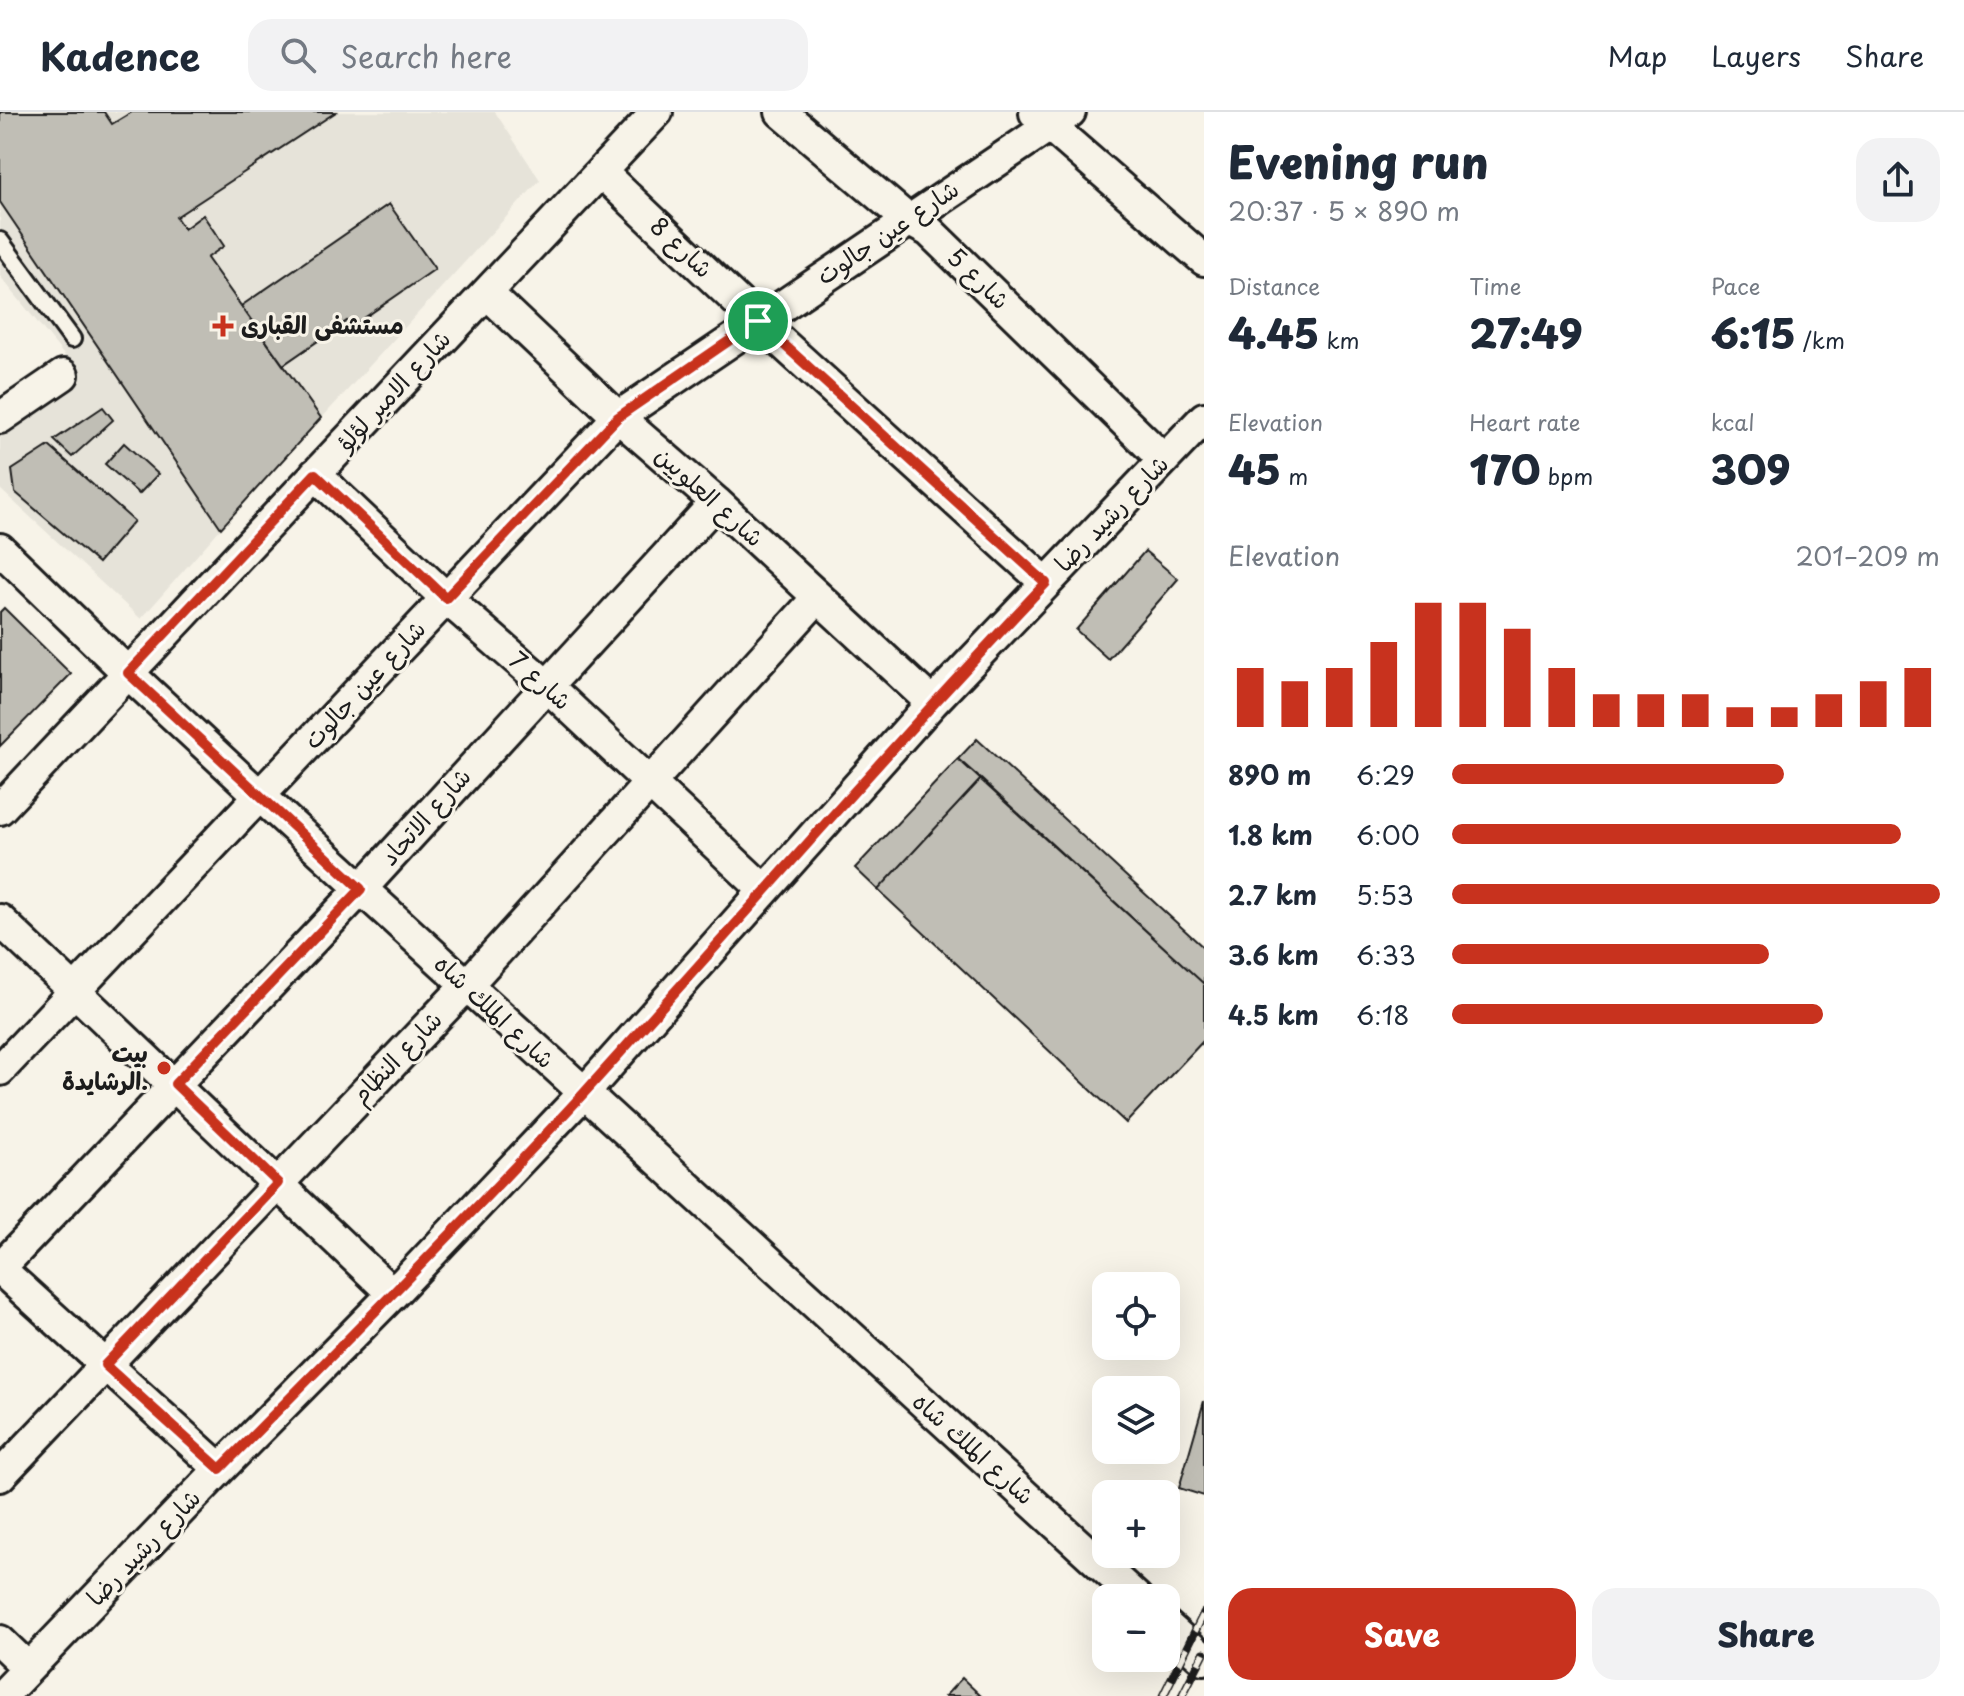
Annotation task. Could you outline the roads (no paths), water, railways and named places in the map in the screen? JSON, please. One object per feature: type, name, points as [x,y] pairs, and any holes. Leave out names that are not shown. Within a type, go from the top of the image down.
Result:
[{"type":"street","name":"شارع الامير لؤلؤ","points":[[0,809],[657,112]]},
{"type":"street","name":"شارع 5","points":[[781,112],[908,220],[929,231],[1164,460]]},
{"type":"street","name":"شارع عين جالوت","points":[[0,1070],[618,417],[908,220],[1051,117]]},
{"type":"street","points":[[1051,117],[1204,260]]},
{"type":"street","name":"شارع 8","points":[[601,172],[758,321],[1046,583]]},
{"type":"street","name":"شارع العلويين","points":[[487,293],[618,417],[716,502],[932,703]]},
{"type":"street","points":[[0,418],[63,375]]},
{"type":"street","name":"شارع رشيد رضا","points":[[2,1696],[583,1094],[932,703],[1204,418]]},
{"type":"street","name":"شارع 7","points":[[315,474],[764,890]]},
{"type":"street","name":"شارع الاتحاد","points":[[0,1269],[361,889],[716,502]]},
{"type":"street","name":"شارع الملك شاه","points":[[0,549],[260,796],[1122,1584]]},
{"type":"street","name":"شارع النظام","points":[[0,1476],[466,986],[818,597]]},
{"type":"street","points":[[0,920],[393,1294]]},
{"type":"street","points":[[0,1269],[220,1469]]},
{"type":"street","points":[[1180,1638],[1204,1659]]},
{"type":"street","points":[[0,1641],[28,1668]]},
{"type":"lane","points":[[0,241],[72,339]]},
{"type":"railway","points":[[1163,1696],[1204,1613]]},
{"type":"railway","points":[[1182,1696],[1204,1653]]},
{"type":"place","name":"مستشفى القبارى","points":[[223,326]]},
{"type":"place","name":"بيت الرشايدة.","points":[[164,1068]]}]
